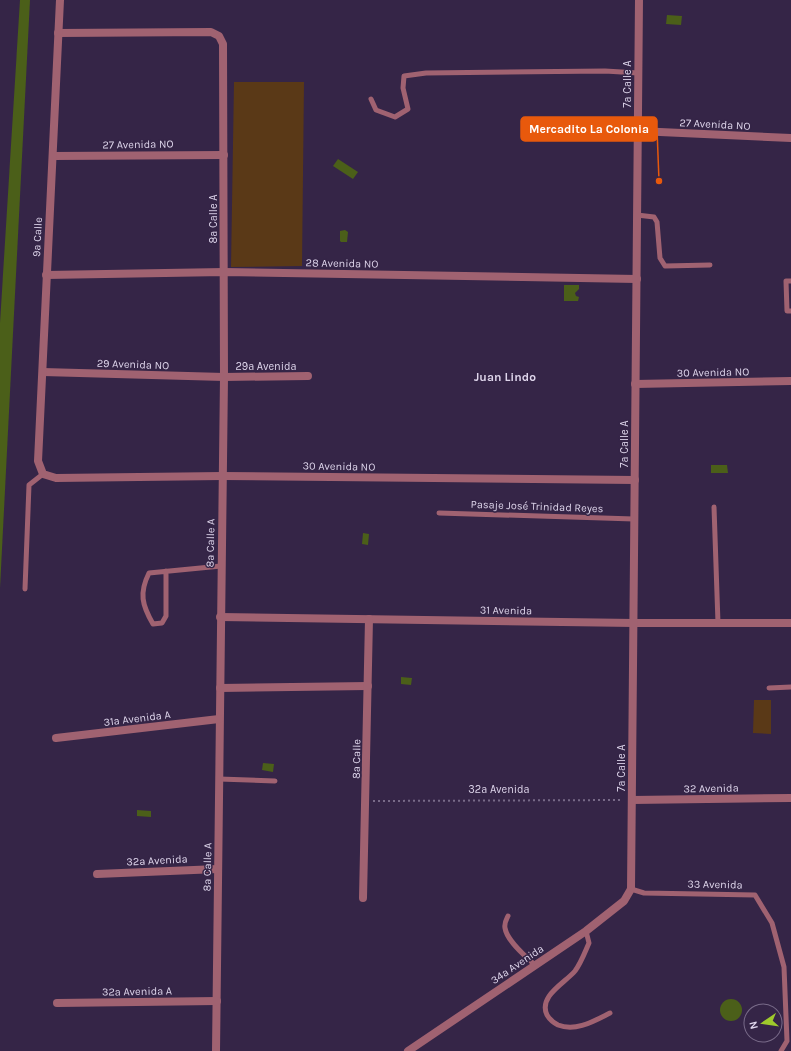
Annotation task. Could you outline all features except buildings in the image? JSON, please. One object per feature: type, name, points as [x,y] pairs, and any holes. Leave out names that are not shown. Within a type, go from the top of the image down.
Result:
[{"type":"street","name":"9a Calle","points":[[43,474],[38,461],[60,0]]},
{"type":"street","name":"7a Calle A","points":[[631,889],[639,0]]},
{"type":"street","name":"8a Calle A","points":[[58,33],[211,32],[219,36],[223,44],[224,377],[216,1051]]},
{"type":"street","name":"27 Avenida NO","points":[[638,131],[791,138]]},
{"type":"street","name":"27 Avenida NO","points":[[52,156],[224,155]]},
{"type":"street","name":"28 Avenida NO","points":[[46,275],[224,272],[637,279]]},
{"type":"street","name":"29 Avenida NO","points":[[42,372],[224,377]]},
{"type":"street","name":"29a Avenida","points":[[224,377],[308,376]]},
{"type":"street","name":"30 Avenida NO","points":[[636,384],[791,381]]},
{"type":"street","name":"30 Avenida NO","points":[[43,474],[56,478],[222,476],[635,480]]},
{"type":"street","name":"31 Avenida","points":[[220,617],[634,623],[791,623]]},
{"type":"street","name":"8a Calle","points":[[363,898],[369,619]]},
{"type":"street","points":[[220,688],[368,686]]},
{"type":"street","name":"31a Avenida A","points":[[56,738],[219,719]]},
{"type":"street","name":"32 Avenida","points":[[632,800],[791,798]]},
{"type":"street","name":"32a Avenida","points":[[97,874],[218,869]]},
{"type":"street","name":"34a Avenida","points":[[408,1051],[586,931],[624,901],[631,889]]},
{"type":"street","name":"32a Avenida A","points":[[57,1003],[217,1001]]},
{"type":"lane","points":[[371,99],[376,110],[395,117],[408,109],[403,88],[404,76],[434,73],[638,73]]},
{"type":"lane","points":[[637,215],[654,217],[657,222],[660,258],[665,266],[710,265]]},
{"type":"lane","points":[[791,281],[786,281],[787,311],[791,311]]},
{"type":"lane","points":[[25,589],[29,485],[43,474]]},
{"type":"lane","points":[[714,507],[718,623]]},
{"type":"lane","name":"Pasaje José Trinidad Reyes","points":[[439,513],[634,519]]},
{"type":"lane","points":[[166,571],[166,616],[162,623],[153,624],[145,610],[143,596],[144,584],[149,573],[166,571],[221,566]]},
{"type":"lane","points":[[769,688],[791,687]]},
{"type":"lane","points":[[219,779],[275,781]]},
{"type":"lane","name":"33 Avenida","points":[[631,889],[644,893],[755,895],[772,923],[784,966],[787,1042],[781,1051]]},
{"type":"lane","points":[[508,916],[504,923],[508,935],[535,965]]},
{"type":"lane","points":[[586,931],[589,943],[576,970],[552,992],[546,1002],[546,1013],[552,1022],[566,1028],[589,1024],[610,1013]]},
{"type":"path","name":"32a Avenida","points":[[366,801],[632,800]]},
{"type":"shaded area","points":[[20,0],[30,0],[0,588],[0,323]]},
{"type":"shaded area","points":[[667,15],[682,16],[681,25],[666,24]]},
{"type":"shaded area","points":[[234,82],[304,82],[302,266],[231,267]]},
{"type":"shaded area","points":[[338,159],[358,172],[353,179],[333,166]]},
{"type":"shaded area","points":[[345,230],[348,232],[347,242],[341,242],[340,231]]},
{"type":"shaded area","points":[[564,285],[579,285],[579,289],[575,293],[576,296],[579,297],[578,301],[564,301]]},
{"type":"shaded area","points":[[711,465],[727,465],[728,473],[711,473]]},
{"type":"shaded area","points":[[363,533],[369,534],[368,545],[362,544]]},
{"type":"shaded area","points":[[401,677],[412,678],[411,685],[401,684]]},
{"type":"shaded area","points":[[754,700],[771,700],[771,734],[753,733]]},
{"type":"shaded area","points":[[263,763],[274,764],[273,772],[262,770]]},
{"type":"shaded area","points":[[137,810],[151,811],[151,817],[137,816]]},
{"type":"shaded area","points":[[731,999],[739,1002],[742,1010],[739,1018],[731,1021],[723,1018],[720,1010],[723,1002]]},
{"type":"place","name":"Mercadito La Colonia","points":[[659,181]]},
{"type":"district","name":"Juan Lindo","points":[[505,377]]}]
